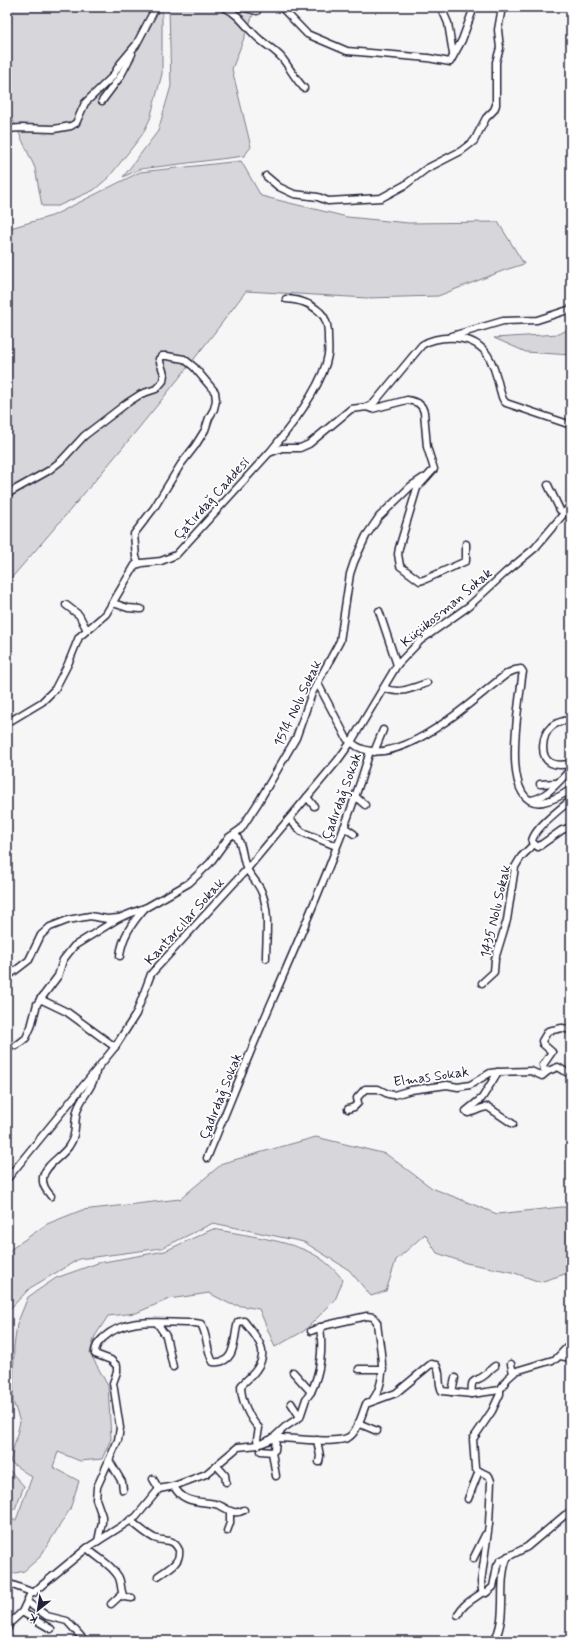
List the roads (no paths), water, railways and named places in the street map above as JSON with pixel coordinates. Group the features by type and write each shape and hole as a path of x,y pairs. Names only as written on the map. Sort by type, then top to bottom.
{"street":[{"path":"102,101 123,72 156,7"},
{"path":"224,7 240,18 260,40 275,50 304,88"},
{"path":"241,7 257,11"},
{"path":"281,7 307,34 347,51 428,58 446,62 450,62 453,58 455,50 462,40 474,7"},
{"path":"441,7 448,23 453,58"},
{"path":"266,176 279,187 294,194 318,197 328,201 381,198 405,185 426,169 461,151 474,140 486,118 494,110 496,105 496,62 500,48 498,30 502,7"},
{"path":"7,129 54,129 71,126 76,123 85,103 112,77 120,64 136,45"},
{"path":"269,453 311,397 323,371 328,355 327,325 323,315 314,307 304,302 286,299"},
{"path":"449,338 503,320 537,320 571,310"},
{"path":"367,407 374,403 422,345 431,339 468,339 477,344 489,355 497,377 502,400 506,403 571,425"},
{"path":"7,494 48,471 62,460 84,436 127,403 141,394 156,389 163,381 164,374 159,360 162,356 184,360 194,367 215,392 216,400 214,409 205,430 181,464 154,508 134,534 136,556 139,564 135,565 106,614 79,637 73,648 68,664 55,689 42,702 7,723"},
{"name":"Çatırdağ Caddesi","path":"139,564 161,561 176,555 269,453 282,448 300,448 310,444 351,409 367,407 372,409 407,400 418,403 422,406 427,447 434,469 428,476"},
{"path":"428,476 417,488 399,548 398,554 400,566 420,581 466,561 466,544"},
{"name":"1514 Nolu Sokak","path":"119,918 147,907 189,883 210,863 228,838 241,829 296,738 317,682 340,641 350,574 366,536 379,517 411,486 420,479 428,476"},
{"path":"548,485 560,510"},
{"name":"Küçükosman Sokak","path":"351,742 397,665 421,640 468,606 535,548 571,505"},
{"path":"113,603 128,608 141,609"},
{"path":"66,605 80,615 87,630"},
{"path":"379,611 397,665"},
{"name":"Çadırdağ Sokak","path":"207,1158 234,1090 306,924 356,797 372,751 397,749 428,732 446,722 508,673 521,669 522,677 516,735 516,773 519,789 529,800"},
{"path":"317,682 330,708 347,738 351,742 372,751 383,730"},
{"path":"384,688 395,692 401,692 427,683"},
{"path":"571,719 551,726 546,732 543,745 544,755 549,762 556,765 569,764 571,766"},
{"name":"Kantarcılar Sokak","path":"7,1179 115,1047 136,1014 151,974 247,869 351,742"},
{"path":"529,800 536,799 545,794 571,769"},
{"path":"540,784 556,783"},
{"path":"529,800 538,803 551,800 571,789"},
{"path":"307,797 314,806"},
{"path":"356,797 365,805"},
{"path":"571,800 540,828 532,839 533,845 538,847 562,830 571,827"},
{"path":"289,819 302,832 336,846"},
{"path":"344,827 354,834"},
{"path":"235,834 241,844 247,869 260,888 265,904 266,958"},
{"name":"1435 Nolu Sokak","path":"482,983 494,972 495,959 507,920 515,867 521,857 533,845"},
{"path":"120,956 125,936 134,920 147,907"},
{"path":"7,977 29,960 41,935 50,927 68,920 90,916 107,919 119,918"},
{"path":"16,1046 26,1038 29,1033 37,1004 58,976 63,960 74,946 119,918"},
{"path":"40,999 67,1012 115,1047"},
{"path":"571,1030 562,1028 548,1031 544,1036 543,1044 552,1052 543,1065 544,1070 548,1071 558,1067 571,1075"},
{"name":"Elmas Sokak","path":"348,1109 354,1107 358,1103 357,1098 365,1089 378,1090 394,1095 411,1090 447,1085 458,1087 470,1085 490,1073 531,1071 542,1076 548,1071"},
{"path":"50,1196 43,1184 45,1173 47,1168 66,1150 72,1141 76,1130 78,1108 95,1080 96,1072"},
{"path":"498,1072 482,1098 466,1110 470,1113 488,1107 513,1124"},
{"path":"311,1331 320,1327 367,1316 373,1317 377,1322 383,1369 382,1380 378,1392 372,1401"},
{"path":"98,1540 102,1516 96,1499 97,1487 118,1440 120,1428 113,1383 117,1372 117,1366 111,1360 94,1354 95,1348 107,1335 122,1326 139,1323 202,1324 210,1357 213,1362 221,1363 226,1361 232,1351 238,1322 244,1321 261,1344 262,1349 259,1365 241,1386 245,1403 252,1419 259,1428 257,1439 259,1448"},
{"path":"157,1323 166,1336 173,1368"},
{"path":"259,1448 274,1439 285,1427 300,1417 306,1399 316,1381 320,1364 320,1327"},
{"path":"483,1592 481,1584 488,1528 491,1478 479,1471 474,1465 474,1439 492,1412 500,1394 500,1390 513,1373 551,1362 560,1356 571,1343"},
{"path":"560,1356 571,1358"},
{"path":"274,1439 337,1441 349,1437 355,1429 366,1404 396,1393 431,1364 436,1365 440,1370 440,1386 442,1391 472,1394 500,1390"},
{"path":"511,1364 513,1373"},
{"path":"472,1394 472,1386 474,1381 484,1376 495,1366"},
{"path":"359,1369 383,1369"},
{"path":"293,1372 311,1392"},
{"path":"452,1392 455,1378"},
{"path":"291,1403 300,1417"},
{"path":"358,1423 377,1431"},
{"path":"274,1439 275,1450 272,1452 276,1476"},
{"path":"317,1440 320,1456 319,1462"},
{"path":"7,1629 10,1623 22,1612 30,1595 87,1548 136,1517 159,1489 174,1486 206,1474 238,1446 259,1448 272,1452"},
{"path":"109,1460 122,1482 123,1490"},
{"path":"216,1466 225,1475 226,1482"},
{"path":"468,1499 479,1471"},
{"path":"153,1479 159,1489"},
{"path":"174,1486 177,1492 187,1499 216,1504 230,1511 239,1512 244,1510"},
{"path":"227,1531 230,1523 230,1511"},
{"path":"458,1616 460,1610 464,1606 483,1592 486,1593 491,1590 498,1563 508,1556 524,1549 565,1515 571,1512"},
{"path":"130,1520 141,1531 154,1538 171,1541 179,1550 179,1558 176,1563 158,1576"},
{"path":"472,1559 488,1528"},
{"path":"87,1548 115,1572 121,1582 122,1594 126,1598 132,1598"},
{"path":"494,1641 498,1632 502,1610 502,1582 508,1556"},
{"path":"10,1584 34,1592"},
{"path":"110,1604 122,1594"},
{"path":"27,1602 47,1616 67,1621 86,1641"},
{"path":"22,1612 51,1629"}]}
